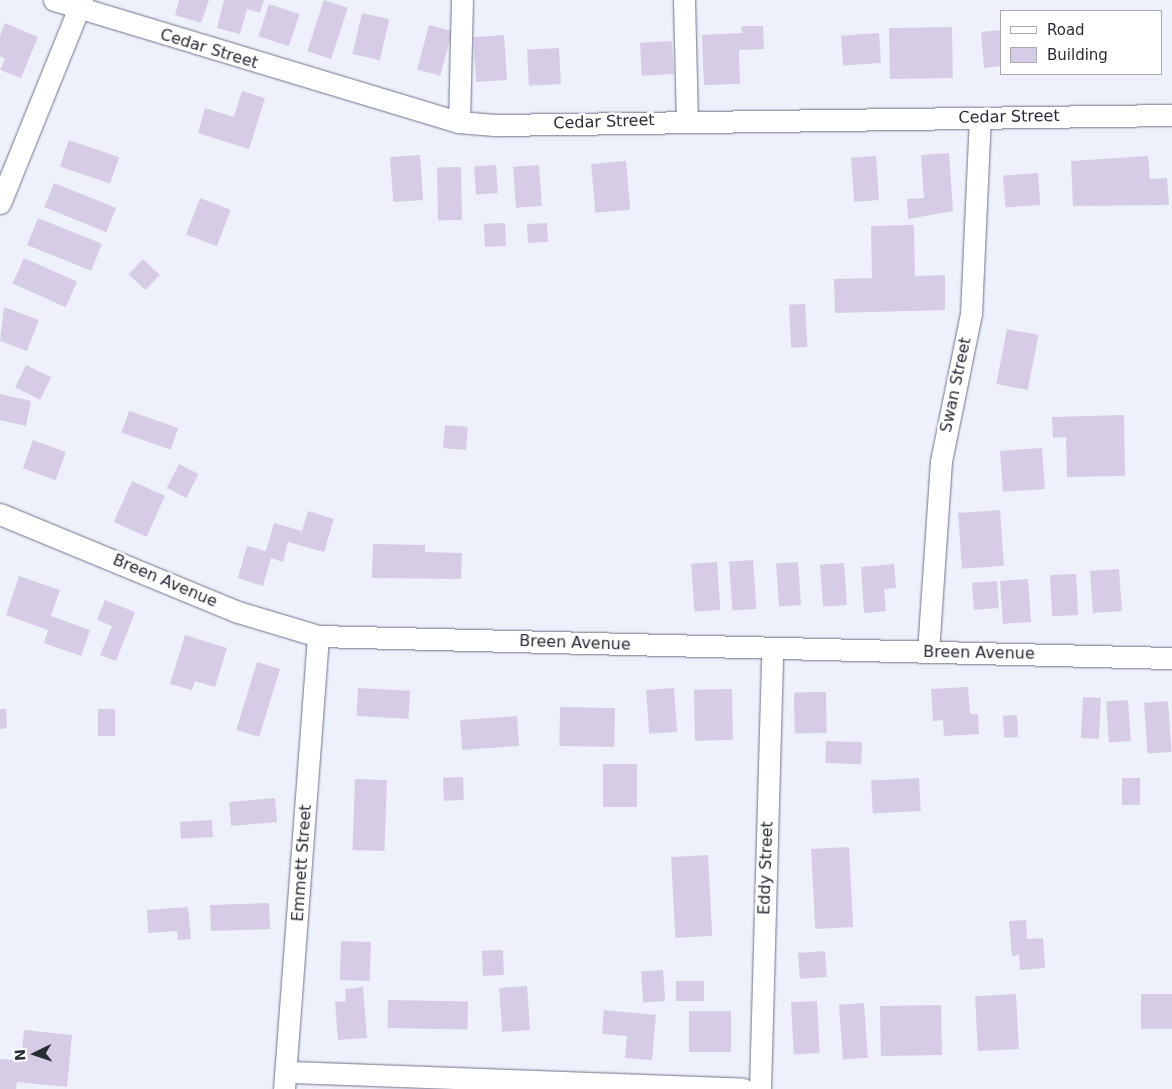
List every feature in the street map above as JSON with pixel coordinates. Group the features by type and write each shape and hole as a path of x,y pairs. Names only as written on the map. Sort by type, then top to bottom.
{"street":[{"name":"Cedar Street","path":"54,0 80,5 459,122 497,125 687,120 1172,115"},
{"path":"459,122 462,0"},
{"path":"684,0 687,120"},
{"path":"0,203 80,5"},
{"name":"Swan Street","path":"928,652 940,461 970,314 980,118"},
{"name":"Breen Avenue","path":"0,514 238,612 318,636 1172,658"},
{"name":"Emmett Street","path":"286,1080 318,636"},
{"name":"Eddy Street","path":"760,1089 772,648"},
{"path":"286,1080 743,1089"}],"building":[{"path":"179,0 209,0 201,23 175,15"},
{"path":"224,0 264,0 260,13 247,9 240,34 217,28"},
{"path":"324,0 348,8 331,59 307,51"},
{"path":"269,4 299,14 289,46 258,36"},
{"path":"362,13 389,19 380,60 353,54"},
{"path":"5,23 38,37 21,78 0,70 5,59 0,56 0,36"},
{"path":"429,25 452,31 440,76 417,69"},
{"path":"741,26 763,26 764,49 739,50 740,84 704,85 702,35 742,33"},
{"path":"952,27 953,78 890,79 889,28"},
{"path":"1000,30 1000,66 984,68 981,32"},
{"path":"879,33 881,63 843,66 841,36"},
{"path":"504,35 507,80 476,82 473,37"},
{"path":"672,41 674,74 642,76 640,43"},
{"path":"559,48 561,84 529,86 527,50"},
{"path":"242,91 265,98 249,149 198,133 205,108 234,117"},
{"path":"69,140 119,157 110,184 60,166"},
{"path":"949,153 953,211 908,219 907,199 924,198 921,155"},
{"path":"420,155 423,200 393,202 390,157"},
{"path":"876,156 879,200 854,202 851,158"},
{"path":"1148,156 1150,179 1167,178 1169,205 1073,206 1071,161"},
{"path":"626,161 630,210 595,213 591,164"},
{"path":"496,165 498,193 476,194 474,167"},
{"path":"539,165 542,206 516,208 513,167"},
{"path":"437,167 461,167 462,220 438,220"},
{"path":"1038,173 1040,205 1005,207 1003,175"},
{"path":"54,183 116,208 106,232 44,207"},
{"path":"200,198 231,210 217,246 186,234"},
{"path":"38,218 102,244 91,271 27,245"},
{"path":"505,223 506,246 485,247 484,224"},
{"path":"547,223 548,242 528,243 527,224"},
{"path":"914,225 915,276 945,275 945,310 835,313 834,279 872,278 871,226"},
{"path":"24,258 77,282 66,307 13,284"},
{"path":"143,259 160,275 145,290 129,274"},
{"path":"805,304 807,347 791,348 789,305"},
{"path":"4,307 39,320 27,351 0,341"},
{"path":"1007,329 1038,335 1028,390 996,384"},
{"path":"26,365 51,377 40,400 15,387"},
{"path":"0,394 31,401 26,426 0,420"},
{"path":"129,411 178,428 171,450 122,433"},
{"path":"1124,415 1125,476 1067,477 1066,437 1053,438 1052,417"},
{"path":"445,425 468,427 466,450 443,448"},
{"path":"33,440 66,452 56,480 23,468"},
{"path":"1042,448 1045,489 1003,492 1000,451"},
{"path":"179,464 199,474 186,498 167,488"},
{"path":"132,481 165,496 147,537 114,522"},
{"path":"1000,510 1004,566 962,569 958,513"},
{"path":"308,511 334,519 324,552 288,542 283,562 271,558 263,586 238,578 247,546 266,551 274,523 302,531"},
{"path":"373,544 425,545 425,552 462,553 461,579 372,578"},
{"path":"753,560 756,609 732,611 729,562"},
{"path":"717,562 720,610 694,612 691,564"},
{"path":"798,562 801,605 779,606 776,564"},
{"path":"844,563 847,605 823,607 820,565"},
{"path":"894,564 896,588 884,589 886,611 864,613 861,567"},
{"path":"1119,569 1122,611 1093,613 1090,571"},
{"path":"1076,574 1078,615 1052,616 1050,575"},
{"path":"19,576 60,590 51,616 90,630 81,656 44,643 48,630 6,615"},
{"path":"1028,579 1031,622 1003,624 1000,581"},
{"path":"997,581 999,608 974,610 972,583"},
{"path":"105,600 135,612 116,661 100,655 112,626 97,620"},
{"path":"185,635 227,648 215,687 195,681 192,690 170,684"},
{"path":"257,662 280,669 259,737 236,730"},
{"path":"968,687 970,714 978,714 979,734 944,736 943,720 933,721 931,689"},
{"path":"358,688 410,691 408,719 357,716"},
{"path":"674,688 677,732 649,734 646,690"},
{"path":"732,689 733,740 695,741 694,690"},
{"path":"826,692 827,733 795,734 794,693"},
{"path":"1083,697 1101,698 1099,739 1081,738"},
{"path":"1128,700 1131,741 1109,742 1106,702"},
{"path":"1168,701 1172,752 1148,754 1144,703"},
{"path":"560,707 615,708 614,747 559,746"},
{"path":"0,709 6,709 7,728 0,729"},
{"path":"98,709 115,709 115,736 98,736"},
{"path":"1017,715 1018,737 1004,738 1003,716"},
{"path":"517,716 519,746 462,750 460,720"},
{"path":"826,741 862,742 861,764 825,763"},
{"path":"603,764 637,764 637,807 603,807"},
{"path":"463,777 464,800 444,801 443,778"},
{"path":"919,778 921,811 873,813 871,781"},
{"path":"1122,778 1140,778 1140,805 1122,805"},
{"path":"355,779 387,780 385,851 353,850"},
{"path":"275,798 277,822 231,826 229,802"},
{"path":"212,820 213,837 181,839 180,822"},
{"path":"849,847 853,927 815,929 811,849"},
{"path":"708,855 712,936 675,938 671,857"},
{"path":"269,903 270,929 211,931 210,905"},
{"path":"188,907 191,939 178,940 177,931 148,933 147,910"},
{"path":"1026,920 1027,939 1043,938 1045,968 1020,970 1019,955 1012,956 1009,921"},
{"path":"341,941 371,942 370,981 340,980"},
{"path":"503,950 504,975 483,976 482,951"},
{"path":"825,951 827,977 800,979 798,953"},
{"path":"663,970 665,1001 643,1002 641,972"},
{"path":"676,981 704,981 704,1001 676,1001"},
{"path":"527,986 530,1030 502,1032 499,988"},
{"path":"363,987 367,1038 338,1040 335,1002 346,1001 345,989"},
{"path":"1016,994 1019,1049 978,1051 975,996"},
{"path":"1141,994 1172,994 1172,1029 1141,1029"},
{"path":"388,1000 468,1001 467,1029 388,1028"},
{"path":"817,1001 820,1053 794,1054 791,1002"},
{"path":"864,1003 868,1058 843,1060 839,1005"},
{"path":"941,1005 942,1055 881,1056 880,1006"},
{"path":"604,1010 656,1015 652,1060 625,1058 627,1036 602,1034"},
{"path":"689,1011 731,1011 731,1052 689,1052"},
{"path":"24,1030 72,1035 67,1087 17,1082 16,1089 0,1089 0,1059 21,1061"}]}
